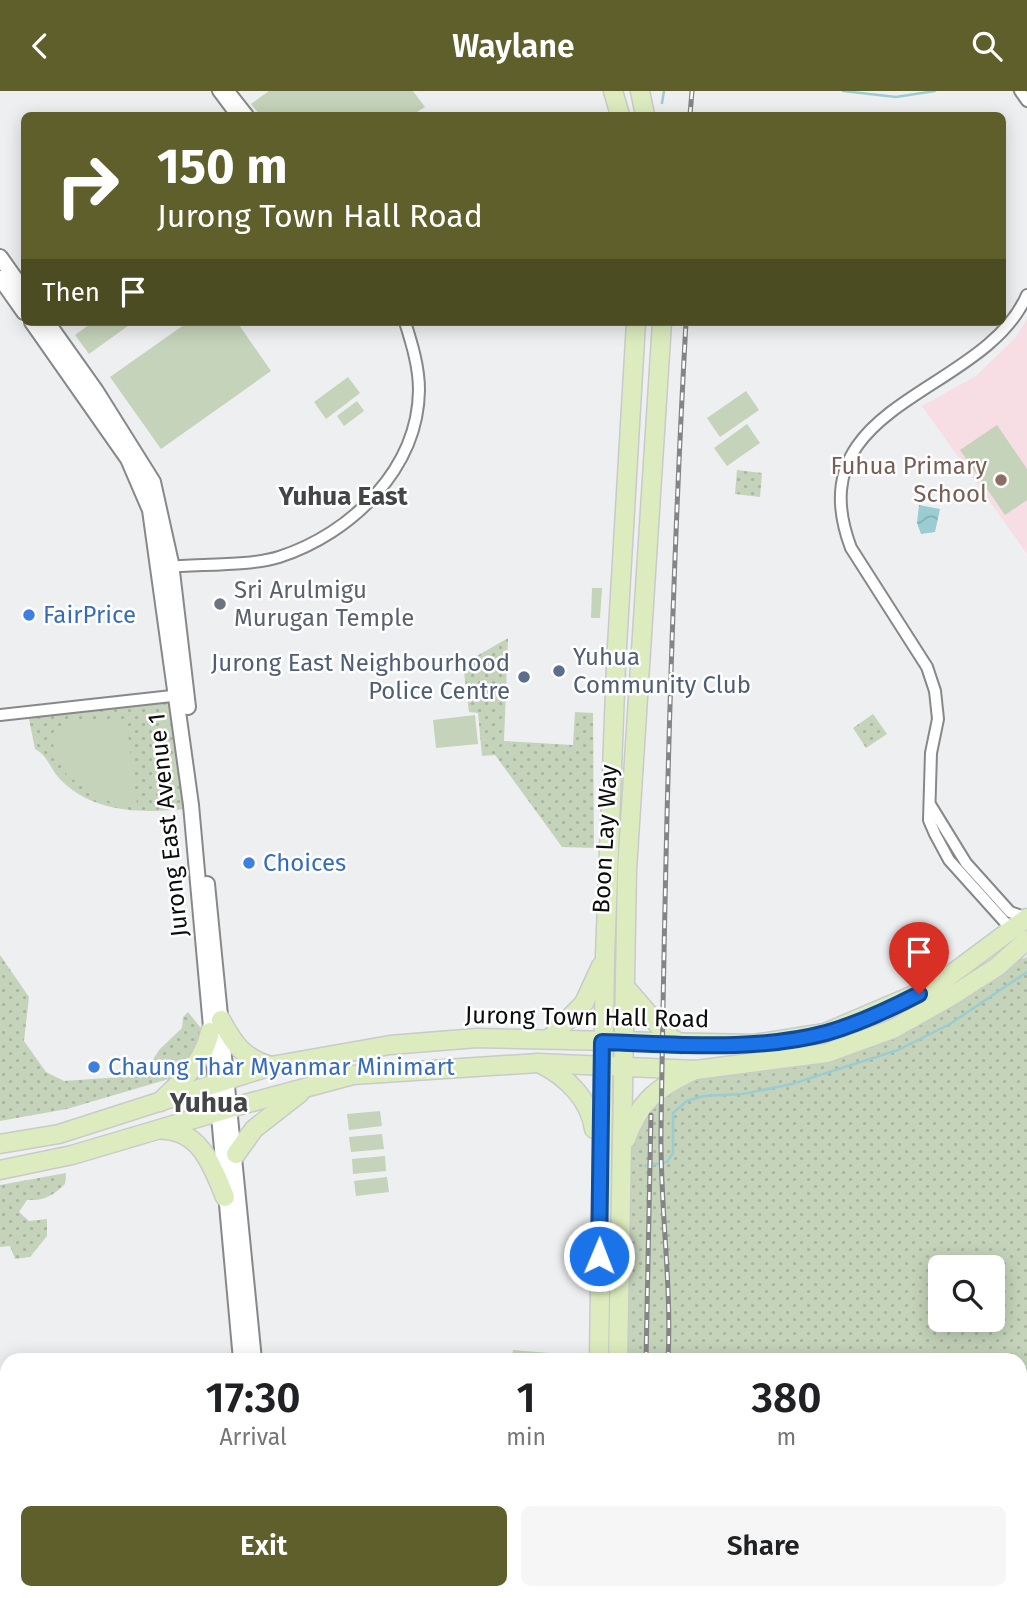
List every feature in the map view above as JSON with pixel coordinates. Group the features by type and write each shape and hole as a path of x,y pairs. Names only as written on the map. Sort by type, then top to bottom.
{"main road":[{"path":"613,91 619,112"},
{"name":"Boon Lay Way","path":"598,1353 605,956 616,664 636,326"},
{"name":"Boon Lay Way","path":"618,1353 621,1068 626,989 627,870 662,326"},
{"name":"Jurong Town Hall Road","path":"0,1170 72,1155 353,1075 407,1069 538,1063 696,1070 827,1053 893,1029 997,967 1022,935 1027,918"},
{"name":"Jurong Town Hall Road","path":"0,1144 60,1133 271,1066 390,1045 477,1038 754,1044 825,1033 902,1003 1022,935"},
{"path":"550,1038 584,1003 605,956"},
{"path":"626,989 667,1035 681,1044"},
{"path":"158,1104 198,1064 216,1026 239,1051 257,1062 271,1066"},
{"path":"538,1063 557,1072 579,1095 592,1115 600,1164"},
{"path":"620,1155 640,1107 660,1089 696,1070"},
{"path":"236,1154 263,1121 308,1087"},
{"path":"160,1131 176,1131 199,1145 214,1169 225,1197"}],"street":[{"path":"218,91 234,112"},
{"path":"229,91 246,112"},
{"path":"1020,91 1027,101"},
{"path":"0,257 21,287"},
{"path":"0,278 21,307"},
{"path":"1022,935 949,860 929,820 932,753 938,719 935,691 927,667 851,548 844,532 839,496 846,465 860,440 880,419 1002,333 1020,310 1027,295"},
{"name":"Jurong East Avenue 1","path":"35,326 128,459 142,485 166,567"},
{"name":"Jurong East Avenue 1","path":"50,326 146,470 161,509 224,1110 225,1197 240,1353"},
{"path":"166,567 277,558 328,535 372,501 400,460 414,423 419,390 414,352 406,326"},
{"path":"0,715 182,695"},
{"path":"931,806 965,863 1010,912 1027,918"},
{"name":"Jurong East Avenue 1","path":"224,1110 236,1154 253,1353"}],"shaded area":[{"name":"Fuhua Primary School","path":"1027,319 1027,554 922,406 976,376 1016,337"}],"green space":[{"path":"269,91 413,91 425,107 417,112 258,112 251,104"},
{"path":"87,326 128,326 89,354 75,335"},
{"path":"182,326 240,326 271,371 161,449 110,377"},
{"path":"348,377 360,393 326,419 314,402"},
{"path":"746,391 759,410 720,437 707,418"},
{"path":"357,401 364,411 344,426 337,416"},
{"path":"747,424 760,443 727,466 714,448"},
{"path":"997,425 1027,469 1027,500 1005,515 960,450"},
{"path":"737,470 762,473 760,497 735,494"},
{"path":"592,588 602,588 600,618 591,618"},
{"path":"508,638 504,741 573,745 575,712 593,713 594,848 562,847 495,755 482,756 478,713 469,712 463,664"},
{"path":"178,696 187,809 153,811 102,805 72,790 59,778 46,758 35,749 28,714"},
{"path":"873,714 887,734 866,748 853,728"},
{"path":"475,715 478,744 436,748 433,720"},
{"path":"126,719 137,804 117,806 67,776 49,736 66,723"},
{"path":"0,955 29,997 24,1041 46,1072 64,1081 135,1076 149,1066 159,1050 182,1028 183,1017 188,1012 204,1032 198,1051 172,1078 67,1109 0,1121"},
{"path":"1027,957 1027,1353 618,1353 620,1155 634,1118 683,1076 827,1053 997,967"},
{"path":"380,1111 382,1126 349,1130 347,1114"},
{"path":"382,1134 384,1149 351,1152 349,1137"},
{"path":"385,1156 386,1171 353,1174 352,1159"},
{"path":"66,1173 65,1184 61,1188 43,1199 27,1200 19,1212 29,1221 47,1219 47,1236 30,1257 15,1259 10,1246 0,1247 0,1185"},
{"path":"387,1177 389,1192 356,1196 354,1181"},
{"path":"513,1350 549,1353 513,1353"}],"water":[{"path":"919,505 940,509 935,532 921,534 917,523"}],"waterway":[{"path":"662,103 664,91"},
{"path":"843,91 896,97 935,91"},
{"path":"645,1166 667,1162 673,1153 673,1113 687,1101 703,1096 743,1094 792,1084 898,1050 950,1024 1027,972"}],"railway":[{"path":"690,112 692,91"},
{"path":"668,1353 661,1161 663,1031 673,626 686,326"},
{"path":"646,1353 651,1115"}],"place":[{"name":"Fuhua Primary School","path":"1001,480"},
{"name":"Sri Arulmigu Murugan Temple","path":"220,604"},
{"name":"FairPrice","path":"29,615"},
{"name":"Yuhua Community Club","path":"559,671"},
{"name":"Jurong East Neighbourhood Police Centre","path":"524,677"},
{"name":"Choices","path":"249,863"},
{"name":"Chaung Thar Myanmar Minimart","path":"94,1067"}],"district":[{"name":"Yuhua East","path":"343,496"},
{"name":"Yuhua","path":"209,1102"}],"route":[{"path":"599,1256 602,1042 754,1044 794,1038 825,1033 919,994"}]}
